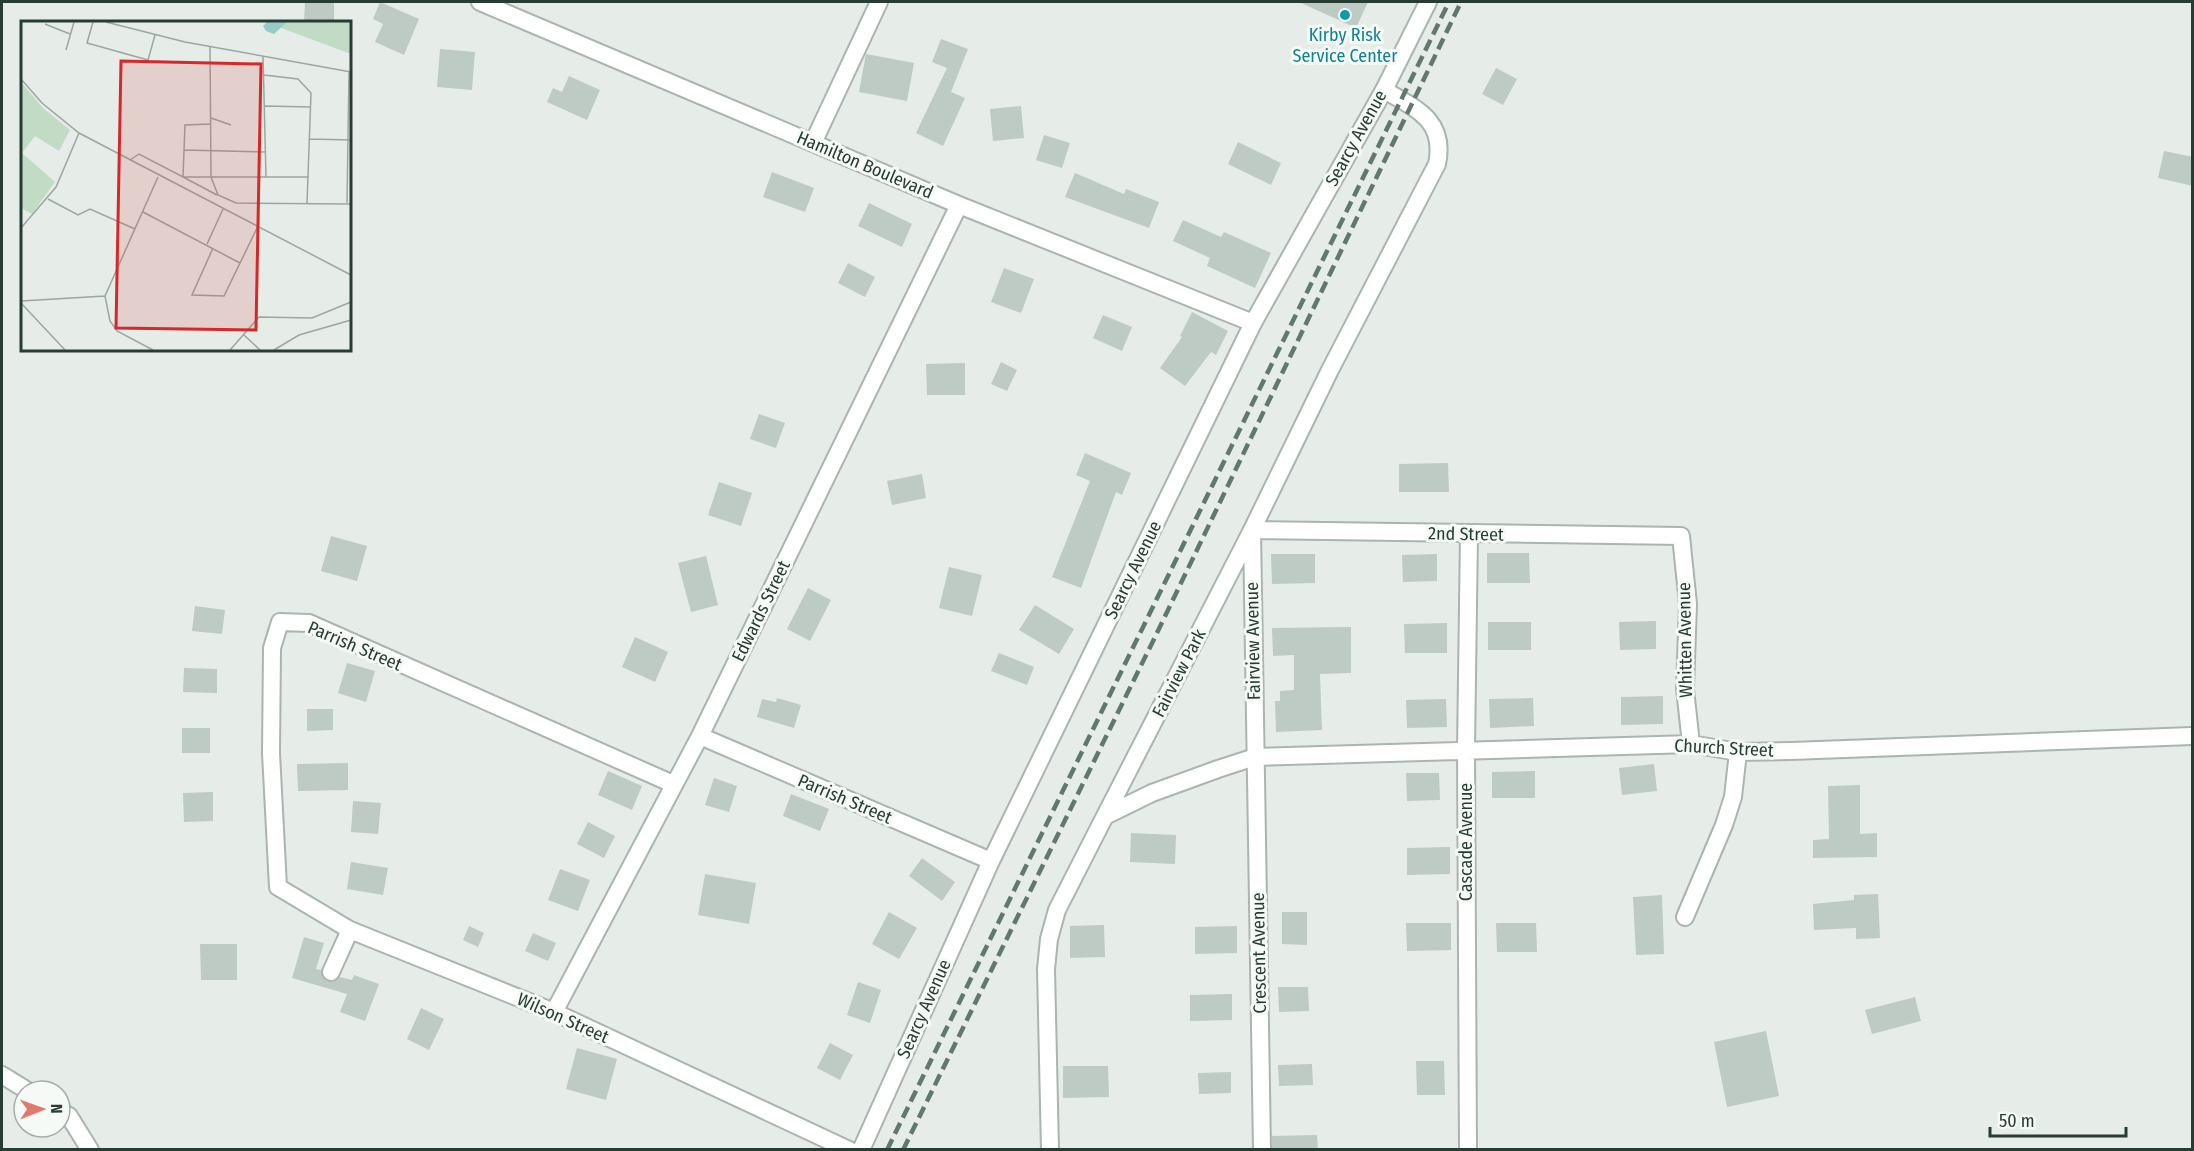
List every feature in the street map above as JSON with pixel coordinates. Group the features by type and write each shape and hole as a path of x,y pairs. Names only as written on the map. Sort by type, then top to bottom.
{"street":[{"name":"Hamilton Boulevard","path":"480,2 959,205 1252,323"},
{"path":"813,143 879,2"},
{"name":"Searcy Avenue","path":"861,1149 991,861 1252,323 1384,90 1428,2"},
{"name":"Fairview Avenue","path":"1255,757 1252,530 1330,370 1437,164 1440,150 1439,136 1428,118 1384,90"},
{"name":"Edwards Street","path":"554,1012 700,736 959,205"},
{"name":"2nd Street","path":"1252,530 1681,536"},
{"name":"Fairview Park","path":"1105,816 1252,530"},
{"name":"Cascade Avenue","path":"1468,1149 1466,749 1469,534"},
{"name":"Whitten Avenue","path":"1681,536 1688,604 1684,689 1692,744"},
{"name":"Parrish Street","path":"278,887 271,741 272,648 280,622 309,623 673,784"},
{"name":"Parrish Street","path":"700,736 991,861"},
{"name":"Church Street","path":"1255,757 1692,744 1738,752 2193,736"},
{"path":"1685,917 1724,825 1733,797 1738,752"},
{"path":"1050,1149 1046,969 1048,939 1057,910 1105,816 1152,793 1255,757"},
{"name":"Crescent Avenue","path":"1255,757 1262,1149"},
{"name":"Wilson Street","path":"278,887 350,930 554,1012 849,1149"},
{"path":"331,972 350,930"},
{"path":"72,1121 90,1149"}],"building":[{"path":"305,2 334,2 334,21 304,21"},
{"path":"380,2 419,19 404,55 375,42 383,24 373,19"},
{"name":"Kirby Risk Service Center","path":"1299,2 1368,2 1356,28"},
{"path":"941,39 968,49 951,92 965,98 943,146 916,133 947,68 932,62"},
{"path":"440,49 475,52 472,90 437,87"},
{"path":"866,54 914,63 907,101 859,92"},
{"path":"1496,68 1517,79 1503,105 1482,94"},
{"path":"569,76 600,90 587,120 547,102 553,88 562,92"},
{"path":"1021,106 1024,138 993,141 990,109"},
{"path":"1044,135 1070,143 1062,168 1036,160"},
{"path":"1238,142 1281,163 1271,185 1228,164"},
{"path":"2164,151 2193,157 2193,186 2158,178"},
{"path":"772,172 814,188 805,212 763,197"},
{"path":"1075,173 1124,194 1126,189 1159,202 1149,228 1065,197"},
{"path":"869,203 912,224 902,247 858,226"},
{"path":"1183,220 1221,237 1224,232 1271,253 1255,288 1207,266 1210,258 1173,241"},
{"path":"848,263 875,277 865,297 838,283"},
{"path":"1004,268 1034,279 1021,313 991,302"},
{"path":"1192,312 1228,331 1216,355 1211,352 1185,386 1160,368 1182,337 1180,336"},
{"path":"1103,315 1132,327 1122,351 1093,338"},
{"path":"1001,362 1017,370 1007,391 991,384"},
{"path":"965,363 965,395 927,395 926,364"},
{"path":"759,414 785,423 776,448 750,439"},
{"path":"1085,453 1131,473 1122,495 1116,492 1081,588 1052,577 1090,481 1076,475"},
{"path":"1448,463 1449,492 1399,492 1399,464"},
{"path":"922,474 926,498 892,505 887,481"},
{"path":"719,482 752,493 741,526 708,515"},
{"path":"331,536 367,546 357,581 321,571"},
{"path":"1487,553 1529,553 1530,583 1487,583"},
{"path":"1271,554 1315,554 1315,583 1272,584"},
{"path":"1437,554 1437,581 1403,582 1402,555"},
{"path":"706,556 718,605 691,612 678,563"},
{"path":"949,567 982,575 972,616 939,608"},
{"path":"808,588 831,600 810,641 787,629"},
{"path":"1035,605 1074,629 1059,654 1019,630"},
{"path":"195,606 225,610 222,634 192,631"},
{"path":"1656,621 1656,649 1620,650 1619,622"},
{"path":"1488,622 1531,622 1531,650 1488,650"},
{"path":"1447,623 1447,653 1405,653 1404,624"},
{"path":"1351,627 1351,673 1320,674 1322,730 1276,732 1275,701 1280,701 1280,691 1294,690 1294,655 1273,656 1272,628"},
{"path":"635,637 668,652 655,682 622,667"},
{"path":"999,653 1034,667 1027,685 991,671"},
{"path":"347,663 375,671 366,702 338,693"},
{"path":"184,668 217,669 217,693 183,692"},
{"path":"1663,696 1663,724 1621,725 1621,697"},
{"path":"777,698 801,705 794,728 757,717 762,699 776,702"},
{"path":"1533,698 1534,726 1490,728 1489,699"},
{"path":"1446,699 1447,727 1407,728 1406,700"},
{"path":"307,709 333,709 333,730 307,731"},
{"path":"182,728 210,728 210,753 182,753"},
{"path":"348,763 348,790 298,791 297,764"},
{"path":"1654,764 1657,791 1622,795 1619,768"},
{"path":"608,771 642,786 632,810 598,795"},
{"path":"1535,771 1535,798 1492,798 1492,772"},
{"path":"1406,773 1439,773 1440,800 1407,801"},
{"path":"714,778 737,786 729,812 705,805"},
{"path":"1860,785 1860,834 1877,833 1877,857 1813,858 1813,840 1829,839 1828,786"},
{"path":"213,792 213,821 184,822 183,793"},
{"path":"791,794 829,809 820,831 783,816"},
{"path":"353,801 381,803 378,834 351,832"},
{"path":"588,822 615,836 604,858 577,844"},
{"path":"1131,833 1176,835 1175,864 1130,862"},
{"path":"1450,847 1450,874 1407,875 1407,848"},
{"path":"922,858 955,882 942,901 909,876"},
{"path":"351,862 388,868 383,895 347,889"},
{"path":"560,869 590,880 578,911 548,900"},
{"path":"705,874 756,883 749,924 698,915"},
{"path":"1878,894 1880,938 1856,939 1856,928 1814,930 1813,904 1854,900 1854,895"},
{"path":"1662,895 1664,954 1636,955 1633,897"},
{"path":"889,912 917,928 899,959 872,944"},
{"path":"1282,912 1307,912 1307,945 1282,944"},
{"path":"1406,923 1451,923 1451,950 1407,951"},
{"path":"1496,923 1536,923 1537,952 1497,952"},
{"path":"1104,925 1105,957 1070,958 1070,926"},
{"path":"469,926 484,933 478,947 463,940"},
{"path":"1237,926 1237,953 1195,954 1195,927"},
{"path":"533,933 556,943 548,961 525,951"},
{"path":"304,937 324,943 316,969 321,970 326,981 333,982 340,977 352,980 354,975 379,984 365,1021 340,1012 347,994 292,978"},
{"path":"200,944 237,944 237,980 201,980"},
{"path":"858,982 881,990 870,1023 847,1015"},
{"path":"1278,987 1308,987 1309,1011 1279,1012"},
{"path":"1232,994 1232,1020 1190,1021 1190,995"},
{"path":"1915,997 1921,1021 1872,1034 1865,1010"},
{"path":"421,1008 444,1019 429,1050 407,1039"},
{"path":"1766,1031 1779,1096 1727,1107 1714,1042"},
{"path":"830,1043 853,1055 840,1080 817,1068"},
{"path":"577,1048 617,1059 606,1100 566,1089"},
{"path":"1416,1061 1444,1061 1445,1095 1417,1095"},
{"path":"1312,1064 1313,1085 1279,1086 1278,1065"},
{"path":"1063,1066 1108,1066 1109,1097 1063,1098"},
{"path":"1231,1072 1231,1093 1199,1094 1198,1073"},
{"path":"1317,1135 1318,1149 1272,1149 1272,1136"}],"railway":[{"path":"887,1150 1449,2"},
{"path":"903,1150 1155,637 1461,2"}],"place":[{"name":"Kirby Risk Service Center","path":"1345,15"}]}
